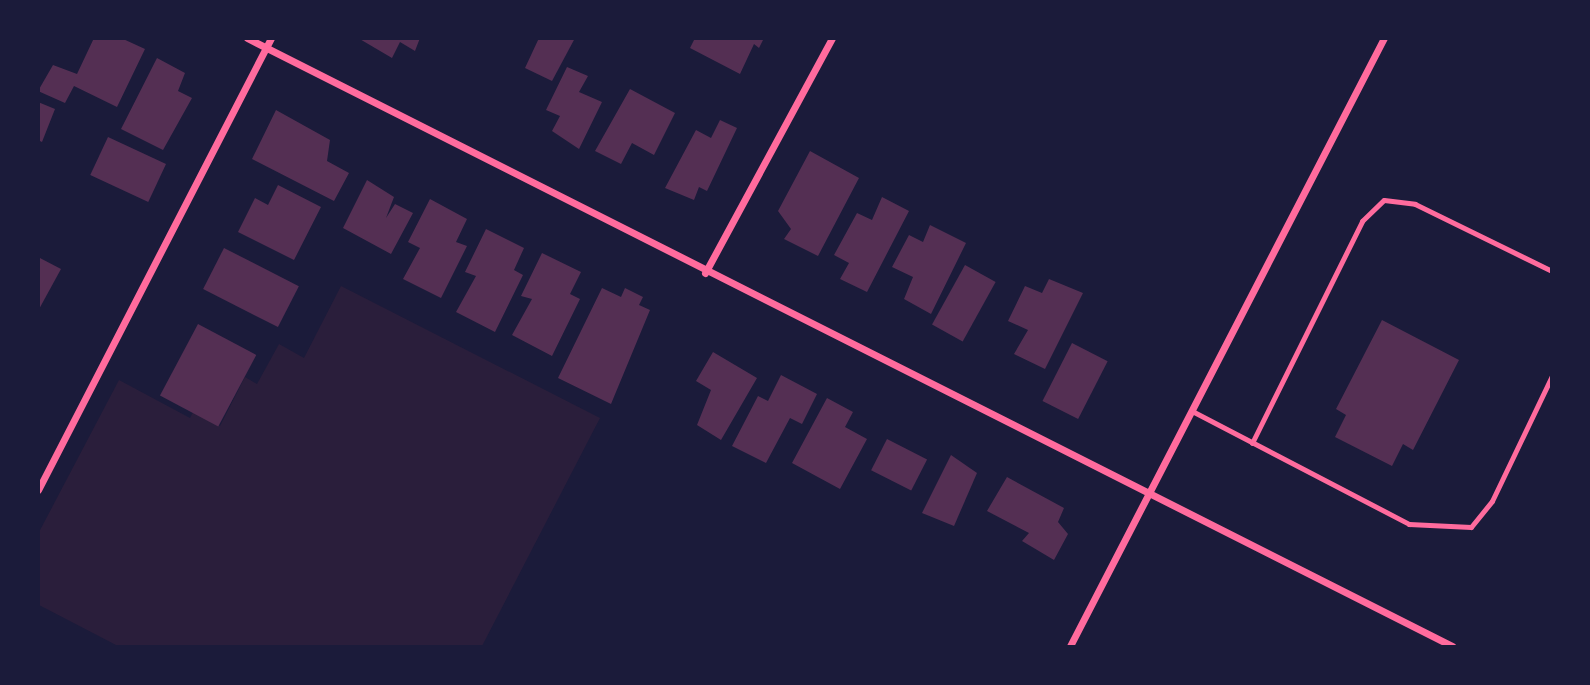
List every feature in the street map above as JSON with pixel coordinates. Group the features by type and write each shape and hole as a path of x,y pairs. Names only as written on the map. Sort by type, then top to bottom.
{"street":[{"path":"247,38 705,273 1452,646"},
{"path":"38,491 271,38"},
{"path":"705,273 832,38"},
{"path":"1070,646 1384,38"}],"lane":[{"path":"1252,443 1362,221 1384,200 1415,204 1552,271"},
{"path":"1192,411 1409,524 1471,527 1492,501 1552,376"}],"shaded area":[{"path":"341,286 600,418 482,646 118,646 39,605 38,534 119,380 190,418 193,412 220,426 245,377 257,384 279,344 304,358"}],"building":[{"path":"94,38 121,38 145,49 117,107 74,86 65,103 38,91 53,65 77,74"},
{"path":"358,38 420,38 415,51 400,42 392,58"},
{"path":"539,38 575,38 552,81 525,68"},
{"path":"695,38 764,38 759,48 754,44 740,74 690,48"},
{"path":"157,58 185,73 178,91 192,98 163,150 121,129"},
{"path":"567,67 588,76 579,92 602,102 579,149 552,131 560,116 546,110"},
{"path":"630,89 675,113 654,155 632,143 621,164 595,151"},
{"path":"38,102 55,109 42,142 38,140"},
{"path":"276,110 330,140 327,161 349,173 334,201 252,159"},
{"path":"720,120 737,128 707,191 699,187 694,200 665,188 696,130 711,138"},
{"path":"108,137 166,164 148,202 90,175"},
{"path":"810,151 859,178 818,256 784,239 791,229 778,211"},
{"path":"367,180 394,197 386,218 395,204 413,213 391,254 343,228"},
{"path":"278,185 321,207 294,260 238,232 255,198 268,205"},
{"path":"882,197 909,211 867,292 840,279 849,263 834,255 857,213 872,220"},
{"path":"430,199 467,219 456,242 467,246 441,298 403,279 420,248 408,242"},
{"path":"930,225 966,243 931,314 904,299 913,277 892,267 909,235 923,242"},
{"path":"486,229 524,248 514,270 523,275 495,332 456,312 476,276 465,272"},
{"path":"224,248 299,286 278,327 203,289"},
{"path":"542,253 581,272 570,294 580,299 552,356 512,335 532,299 521,296"},
{"path":"38,257 61,269 38,311"},
{"path":"965,265 996,282 963,341 932,324"},
{"path":"1049,279 1083,293 1045,369 1014,354 1028,330 1008,321 1025,286 1042,293"},
{"path":"602,288 621,297 625,288 643,297 639,305 650,310 611,404 558,378"},
{"path":"1382,320 1459,360 1413,450 1403,444 1392,466 1335,437 1346,415 1336,409"},
{"path":"198,324 256,355 218,427 160,396"},
{"path":"1072,343 1108,361 1078,419 1042,401"},
{"path":"713,352 757,378 721,440 697,425 711,390 696,381"},
{"path":"781,375 817,394 802,424 790,418 766,463 732,446 758,396 768,401"},
{"path":"827,398 853,412 845,427 867,439 840,489 792,463"},
{"path":"887,439 927,459 911,491 871,470"},
{"path":"951,455 977,473 954,526 922,513"},
{"path":"1007,477 1064,508 1058,522 1068,534 1054,560 1022,541 1029,533 987,511"}]}
